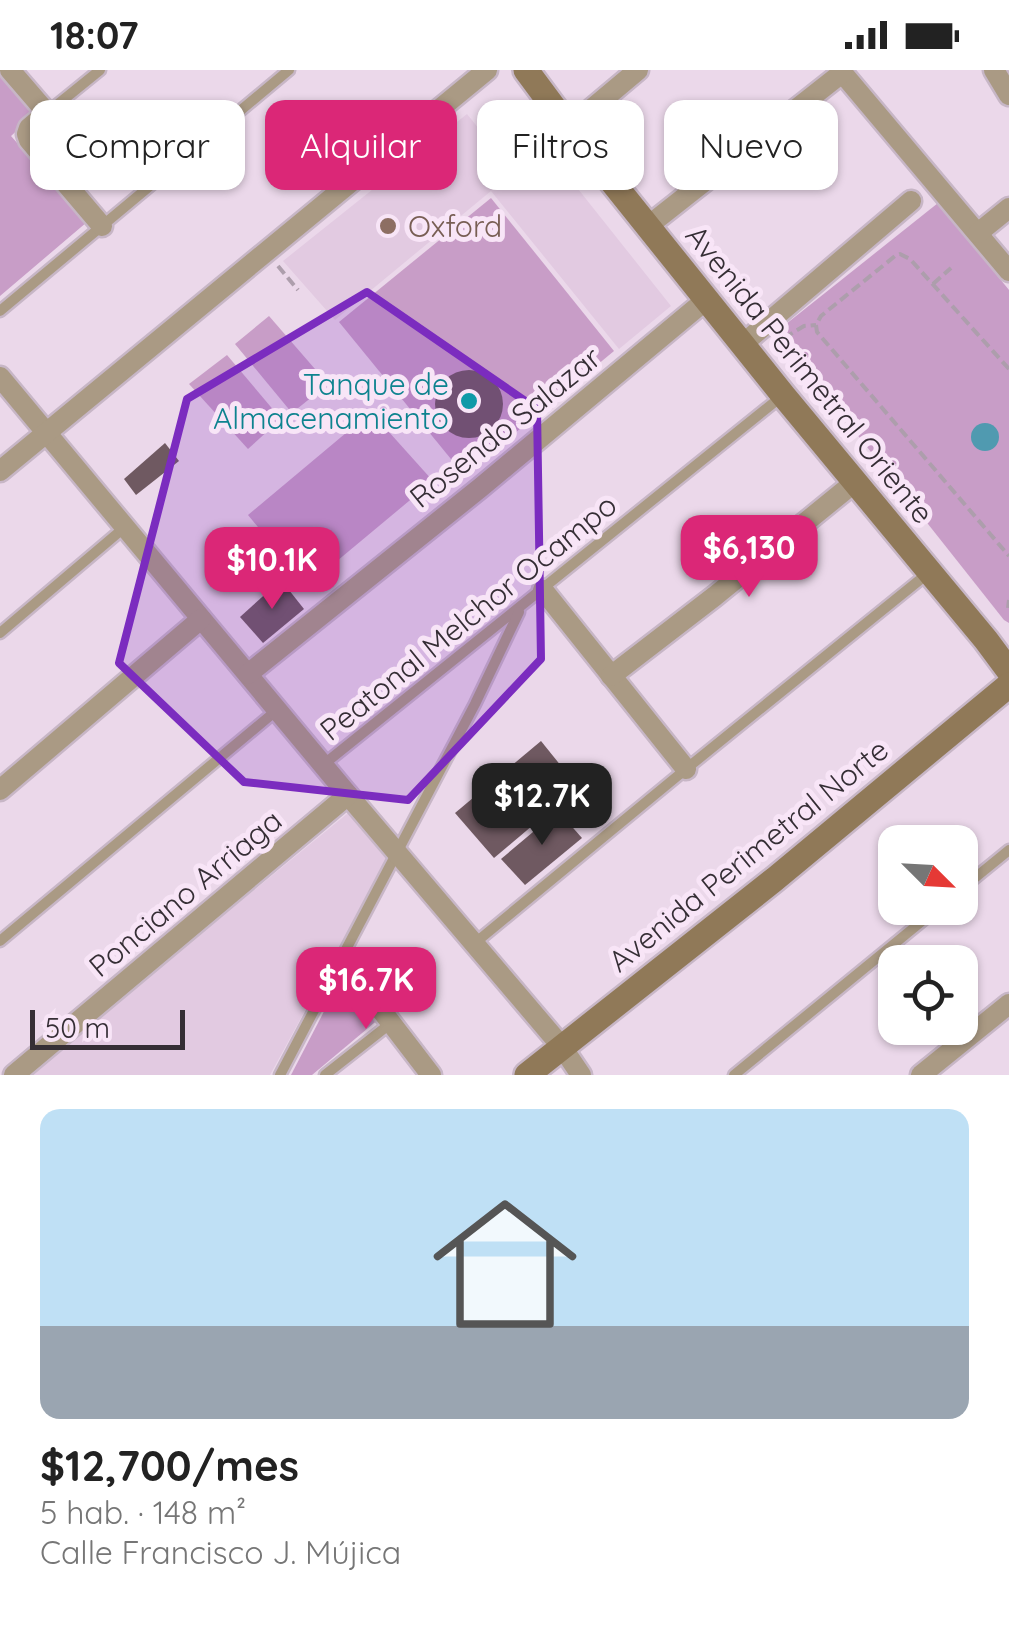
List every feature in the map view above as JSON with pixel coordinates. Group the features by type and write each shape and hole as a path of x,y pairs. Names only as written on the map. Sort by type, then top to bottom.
{"street":[{"path":"10,70 35,100"},
{"path":"0,471 488,70"},
{"name":"Avenida Perimetral Oriente","path":"526,70 548,100"},
{"path":"602,100 638,70"},
{"path":"994,70 1009,95"},
{"path":"648,226 841,71 1009,271"},
{"path":"71,190 102,226"},
{"name":"Avenida Perimetral Oriente","path":"619,190 1009,671"},
{"path":"744,343 911,201"},
{"path":"978,233 1009,208"},
{"name":"Rosendo Salazar","path":"248,674 707,299"},
{"path":"0,377 562,1047 581,1075"},
{"path":"611,676 855,482"},
{"path":"543,590 686,768"},
{"path":"0,790 201,619"},
{"name":"Avenida Perimetral Norte","path":"527,1075 775,879 1009,685"},
{"name":"Ponciano Arriaga","path":"14,1075 348,795"},
{"path":"342,959 431,1075"},
{"path":"921,1075 1009,1004"}],"lane":[{"path":"62,100 100,70"},
{"path":"0,311 289,70"},
{"name":"Peatonal Melchor Ocampo","path":"324,765 783,395"},
{"path":"0,633 126,527"},
{"path":"475,943 928,572"},
{"path":"280,1075 476,704 521,606"},
{"path":"0,941 278,710"},
{"path":"978,875 1009,850"},
{"path":"734,1075 917,925"},
{"path":"325,1075 391,1023"}],"path":[{"path":"266,250 298,290"},
{"path":"1009,369 910,258 900,254 820,316 816,325 817,332 1009,556"},
{"path":"933,284 951,268"},
{"path":"1008,608 1009,600"}],"highlighted area":[{"path":"367,292 537,409 541,659 408,800 244,782 119,663 187,399"}],"shaded area":[{"path":"0,70 30,106 30,119 11,136 30,158 30,190 59,190 87,222 0,296"},
{"name":"Oxford","path":"467,114 477,126 477,190 579,190 671,306 619,349 491,191 335,320 283,261 372,190 457,190 457,122"},
{"path":"491,198 614,351 464,475 339,322"},
{"path":"938,203 1009,290 1009,623 776,332"},
{"path":"269,316 328,384 292,413 235,344"},
{"path":"227,355 281,419 248,449 189,384"},
{"path":"371,412 433,481 307,586 248,515"},
{"path":"348,813 387,860 270,1075 29,1075"},
{"path":"345,971 380,1018 312,1075 291,1075"}],"water":[{"path":"985,423 995,427 999,437 995,447 985,451 975,447 971,437 975,427"}],"building":[{"name":"Tanque de Almacenamiento","path":"469,370 493,380 503,404 493,428 469,438 445,428 435,404 445,380"},
{"path":"165,443 179,461 136,495 124,479"},
{"path":"281,580 304,609 263,643 240,617"},
{"path":"541,741 578,787 494,858 455,813"},
{"path":"558,811 582,838 525,885 501,859"}],"place":[{"name":"Oxford","path":"388,226"},
{"name":"Tanque de Almacenamiento","path":"469,401"}]}
